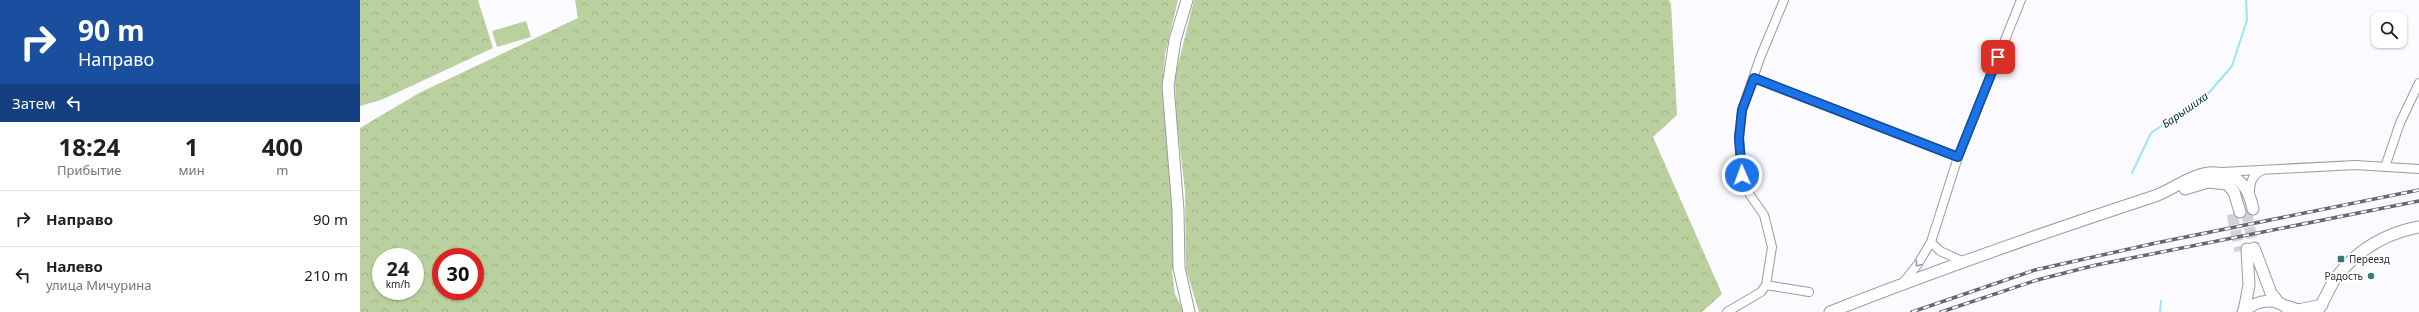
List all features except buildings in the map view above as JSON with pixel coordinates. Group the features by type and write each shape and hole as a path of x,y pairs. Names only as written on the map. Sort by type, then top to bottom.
{"main road":[{"path":"1187,0 1175,40 1168,86 1178,210 1179,268 1189,312"},
{"path":"1830,312 1962,261 2175,189 2203,178 2219,178 2231,182 2241,191 2243,212 2251,197 2244,185 2233,175 2215,173 2202,175 2175,189"},
{"path":"2243,312 2260,302 2298,310 2319,308 2338,275 2353,260 2374,243 2389,235 2419,226"},
{"path":"2243,312 2249,285 2250,248 2271,293 2284,306"}],"street":[{"path":"1727,312 1760,292 1766,285 1772,247 1764,215 1750,195 1742,175 1739,138 1742,110 1760,58 1784,0"},
{"path":"1902,284 1918,264 1931,242 1958,157 2021,0"},
{"path":"1754,78 1958,157"},
{"path":"2385,167 2400,122 2419,83"},
{"path":"2215,173 2355,165 2419,169"},
{"path":"2251,197 2251,181 2256,174 2264,170"},
{"path":"1931,242 1940,251 1962,261"},
{"path":"1766,285 1809,292"}],"green space":[{"path":"360,0 478,0 493,48 381,100 360,106"},
{"path":"575,0 1178,0 1165,54 1162,87 1172,195 1175,258 1172,272 1175,294 1184,312 360,312 360,128 419,93 578,18"},
{"path":"1194,0 1669,0 1671,4 1677,115 1653,137 1722,294 1702,312 1199,312 1186,269 1185,191 1176,114 1175,77"},
{"path":"526,21 531,37 497,47 492,31"}],"waterway":[{"name":"Барышиха","path":"2132,173 2151,133 2207,95 2232,66 2247,20 2246,0"},
{"name":"Барышиха","path":"2160,312 2161,301"}],"tunnel":[{"path":"2246,211 2254,248"},
{"path":"2232,214 2240,251"}],"railway":[{"path":"1912,312 2035,270 2156,243 2419,190"},
{"path":"1941,312 2037,280 2096,265 2419,201"}],"place":[{"name":"Переезд","path":"2341,259"},
{"name":"Радость","path":"2371,276"}],"route":[{"path":"1742,175 1742,156 1739,138 1742,110 1754,78 1958,157 1998,57"}]}
